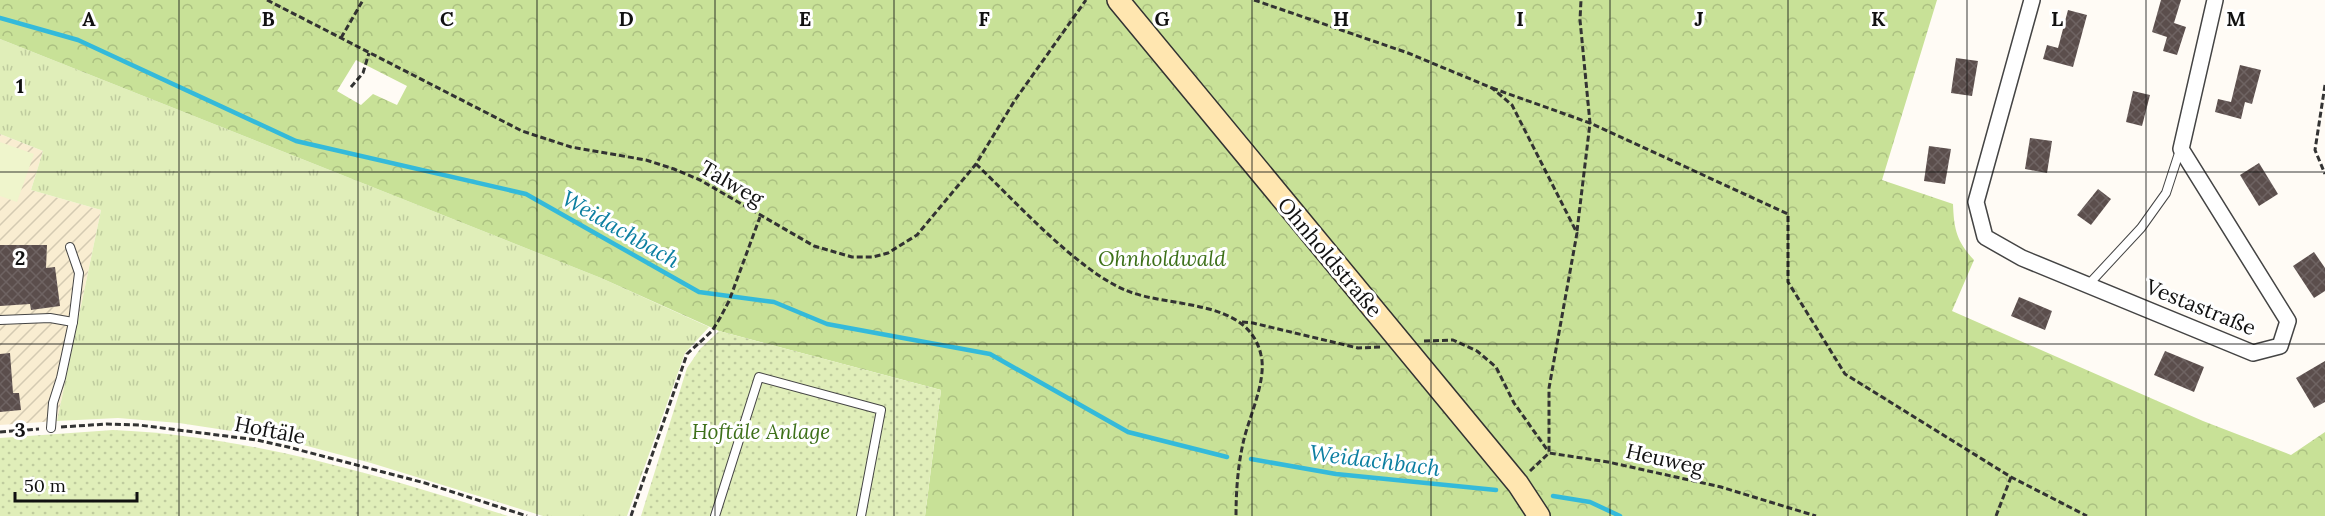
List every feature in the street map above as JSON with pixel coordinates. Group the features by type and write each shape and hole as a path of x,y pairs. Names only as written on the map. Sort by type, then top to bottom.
{"main road":[{"name":"Ohnholdstraße","path":"1118,0 1518,484 1539,516"}],"street":[{"name":"Vestastraße","path":"2032,0 1976,202 1984,237 2022,258 2253,353 2280,346 2288,321 2181,149"},
{"path":"2181,149 2215,0"}],"lane":[{"path":"2089,284 2141,228 2166,193 2181,149"},
{"path":"51,428 53,403 73,322 79,273 70,247"},
{"path":"0,320 50,318 73,322"},
{"path":"715,516 759,377 881,410 861,516"}],"path":[{"name":"Talweg","path":"267,0 522,131 571,147 646,160 674,169 700,180 760,217 814,246 852,257 873,257 902,246 917,235 976,164 1015,100 1086,0"},
{"path":"341,38 363,0"},
{"path":"1254,0 1408,53 1492,88 1590,123 1788,214 1788,282 1845,374 2011,477 2087,516"},
{"path":"1518,484 1549,453 1549,388 1577,233 1590,123 1580,20 1581,0"},
{"path":"351,87 363,73 369,53"},
{"path":"2325,85 2315,150 2325,174"},
{"path":"1492,88 1512,105 1577,233"},
{"path":"976,164 1056,240 1105,279 1125,290 1214,310 1242,322 1358,348 1453,340 1477,351 1496,367 1514,403 1549,453"},
{"path":"631,516 687,354 712,331 729,301 760,217"},
{"path":"1236,516 1236,493 1244,440 1262,375 1262,357 1257,343 1242,322"},
{"name":"Hoftäle","path":"0,432 107,424 139,425 257,440 425,483 527,516"},
{"name":"Heuweg","path":"1549,453 1608,462 1721,487 1816,516"},
{"path":"1996,516 2011,477"}],"shaded area":[{"path":"0,134 43,151 31,190 101,210 57,421 0,425"}],"green space":[{"name":"Ohnholdwald","path":"0,0 1937,0 1882,180 1953,204 1957,234 1963,247 1974,260 1952,311 2203,421 2291,455 2325,432 2325,516 925,516 941,390 719,331 601,278 0,39","holes":["356,60 407,86 397,105 373,94 361,105 337,91"]},
{"path":"0,39 601,278 709,327 685,353 627,516 543,516 371,463 277,438 179,423 118,418 57,421 101,210 31,190 43,151 0,134"},
{"path":"0,142 34,154 17,202 0,196"},
{"name":"Hoftäle Anlage","path":"719,331 941,390 925,516 641,516 687,368 700,349"},
{"path":"113,430 214,440 264,449 362,472 508,516 0,516 0,438"}],"building":[{"path":"2161,0 2181,0 2174,23 2186,27 2177,55 2163,51 2167,37 2152,32"},
{"path":"2068,10 2087,15 2073,67 2043,59 2047,45 2058,48"},
{"path":"1956,58 1978,61 1972,96 1951,93"},
{"path":"2240,65 2261,70 2252,104 2245,102 2241,119 2215,112 2218,99 2231,102"},
{"path":"2133,91 2150,95 2142,126 2126,122"},
{"path":"2030,138 2052,141 2047,173 2025,169"},
{"path":"1929,146 1951,149 1945,184 1924,181"},
{"path":"2259,163 2278,194 2259,206 2240,175"},
{"path":"2098,189 2111,199 2091,225 2077,215"},
{"path":"0,245 47,245 46,268 55,267 60,306 31,310 30,304 0,306"},
{"path":"2314,252 2325,268 2325,291 2314,298 2293,266"},
{"path":"2019,297 2052,311 2045,330 2011,316"},
{"path":"2165,351 2204,367 2194,392 2154,375"},
{"path":"10,353 13,393 19,393 21,410 0,412 0,354"},
{"path":"2325,361 2325,402 2314,408 2296,378"}],"waterway":[{"name":"Weidachbach","path":"0,18 78,40 296,141 526,194 699,292 774,302 827,324 990,354 1128,432 1227,457"},
{"name":"Weidachbach","path":"1251,459 1336,474 1496,490"},
{"name":"Weidachbach","path":"1553,496 1590,502 1620,516"}]}
